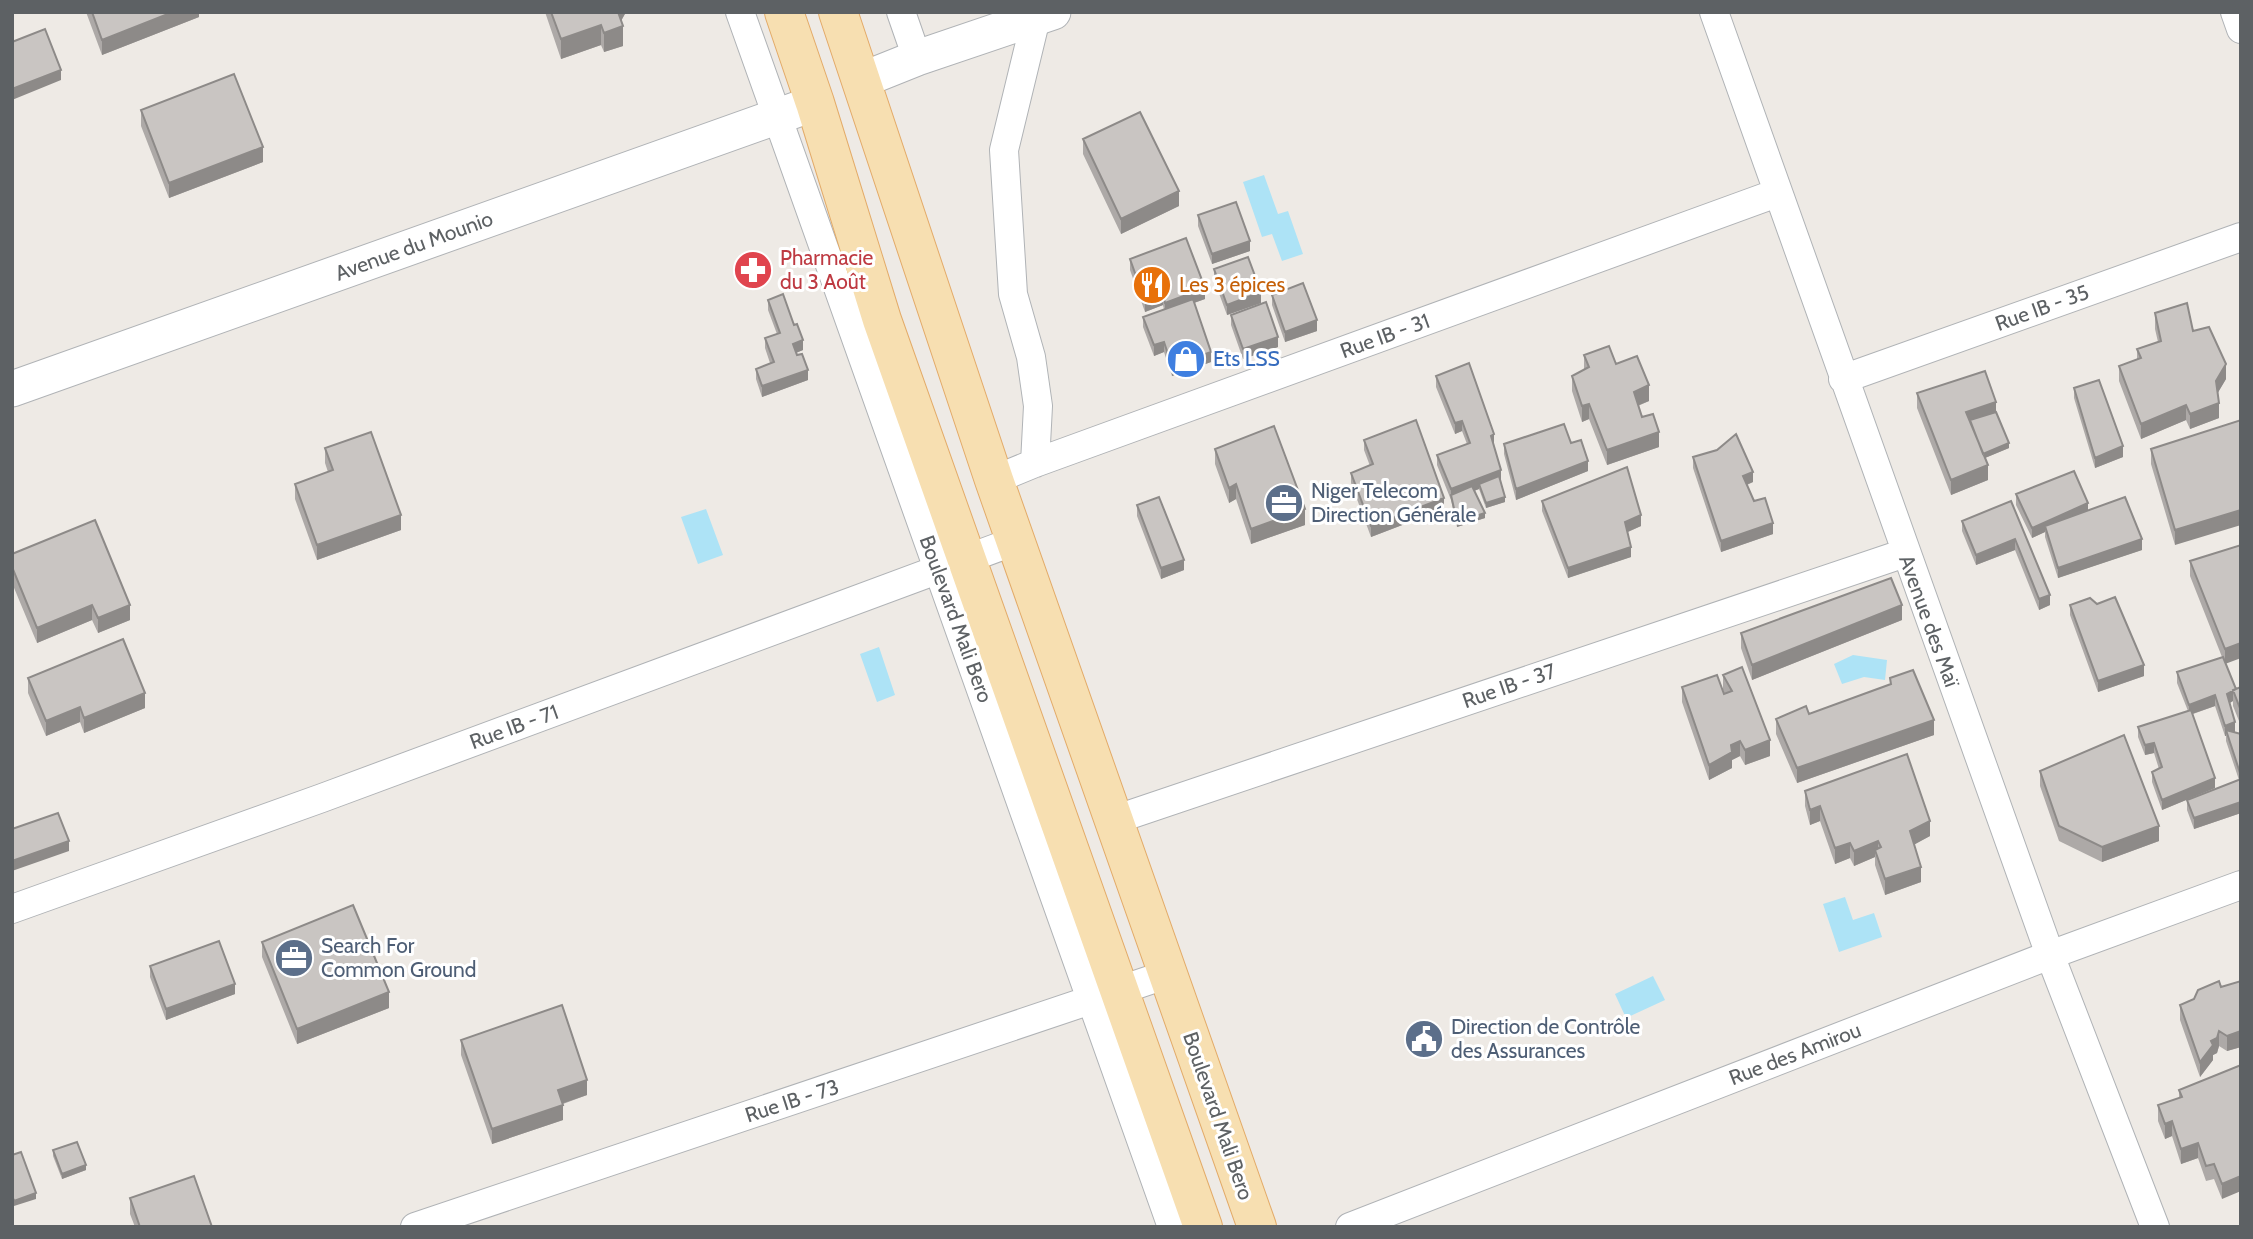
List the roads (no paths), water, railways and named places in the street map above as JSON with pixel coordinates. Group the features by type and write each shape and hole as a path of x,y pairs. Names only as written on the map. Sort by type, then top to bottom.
{"main road":[{"name":"Boulevard Mali Bero","path":"783,12 816,103 953,565 1106,996 1203,1227"},
{"name":"Boulevard Mali Bero","path":"838,12 1015,541 1257,1227"}],"street":[{"name":"Boulevard Mali Bero","path":"740,12 953,565"},
{"path":"901,12 917,58"},
{"name":"Avenue des Maï","path":"1714,12 2050,955 2155,1227"},
{"path":"2235,12 2241,29"},
{"path":"862,80 917,58 1044,15"},
{"path":"1035,463 1038,406 1031,357 1013,294 1004,150 1044,15"},
{"name":"Avenue du Mounio","path":"12,389 816,103"},
{"name":"Rue IB - 31","path":"994,480 1777,193"},
{"name":"Rue IB - 35","path":"1843,379 2241,237"},
{"name":"Rue IB - 71","path":"12,909 348,789 1015,541"},
{"name":"Rue IB - 37","path":"1114,820 1905,553"},
{"name":"Rue des Amirou","path":"1350,1227 2050,955 2241,885"},
{"name":"Rue IB - 73","path":"415,1227 1168,974"},
{"name":"Boulevard Mali Bero","path":"1106,996 1172,1227"}],"water":[{"path":"1264,175 1278,214 1288,211 1303,254 1282,261 1272,234 1262,237 1243,182"},
{"path":"706,509 723,555 698,564 681,517"},
{"path":"879,647 895,695 877,702 860,654"},
{"path":"1853,655 1887,660 1885,680 1864,677 1842,684 1834,664"},
{"path":"1845,897 1853,920 1874,913 1882,937 1839,952 1823,904"},
{"path":"1653,976 1665,1000 1626,1018 1615,994"}],"place":[{"name":"Pharmacie du 3 Août","path":"753,270"},
{"name":"Les 3 épices","path":"1152,285"},
{"name":"Ets LSS","path":"1186,359"},
{"name":"Niger Telecom Direction Générale","path":"1284,503"},
{"name":"Search For Common Ground","path":"294,958"},
{"name":"Direction de Contrôle des Assurances","path":"1424,1039"}]}
